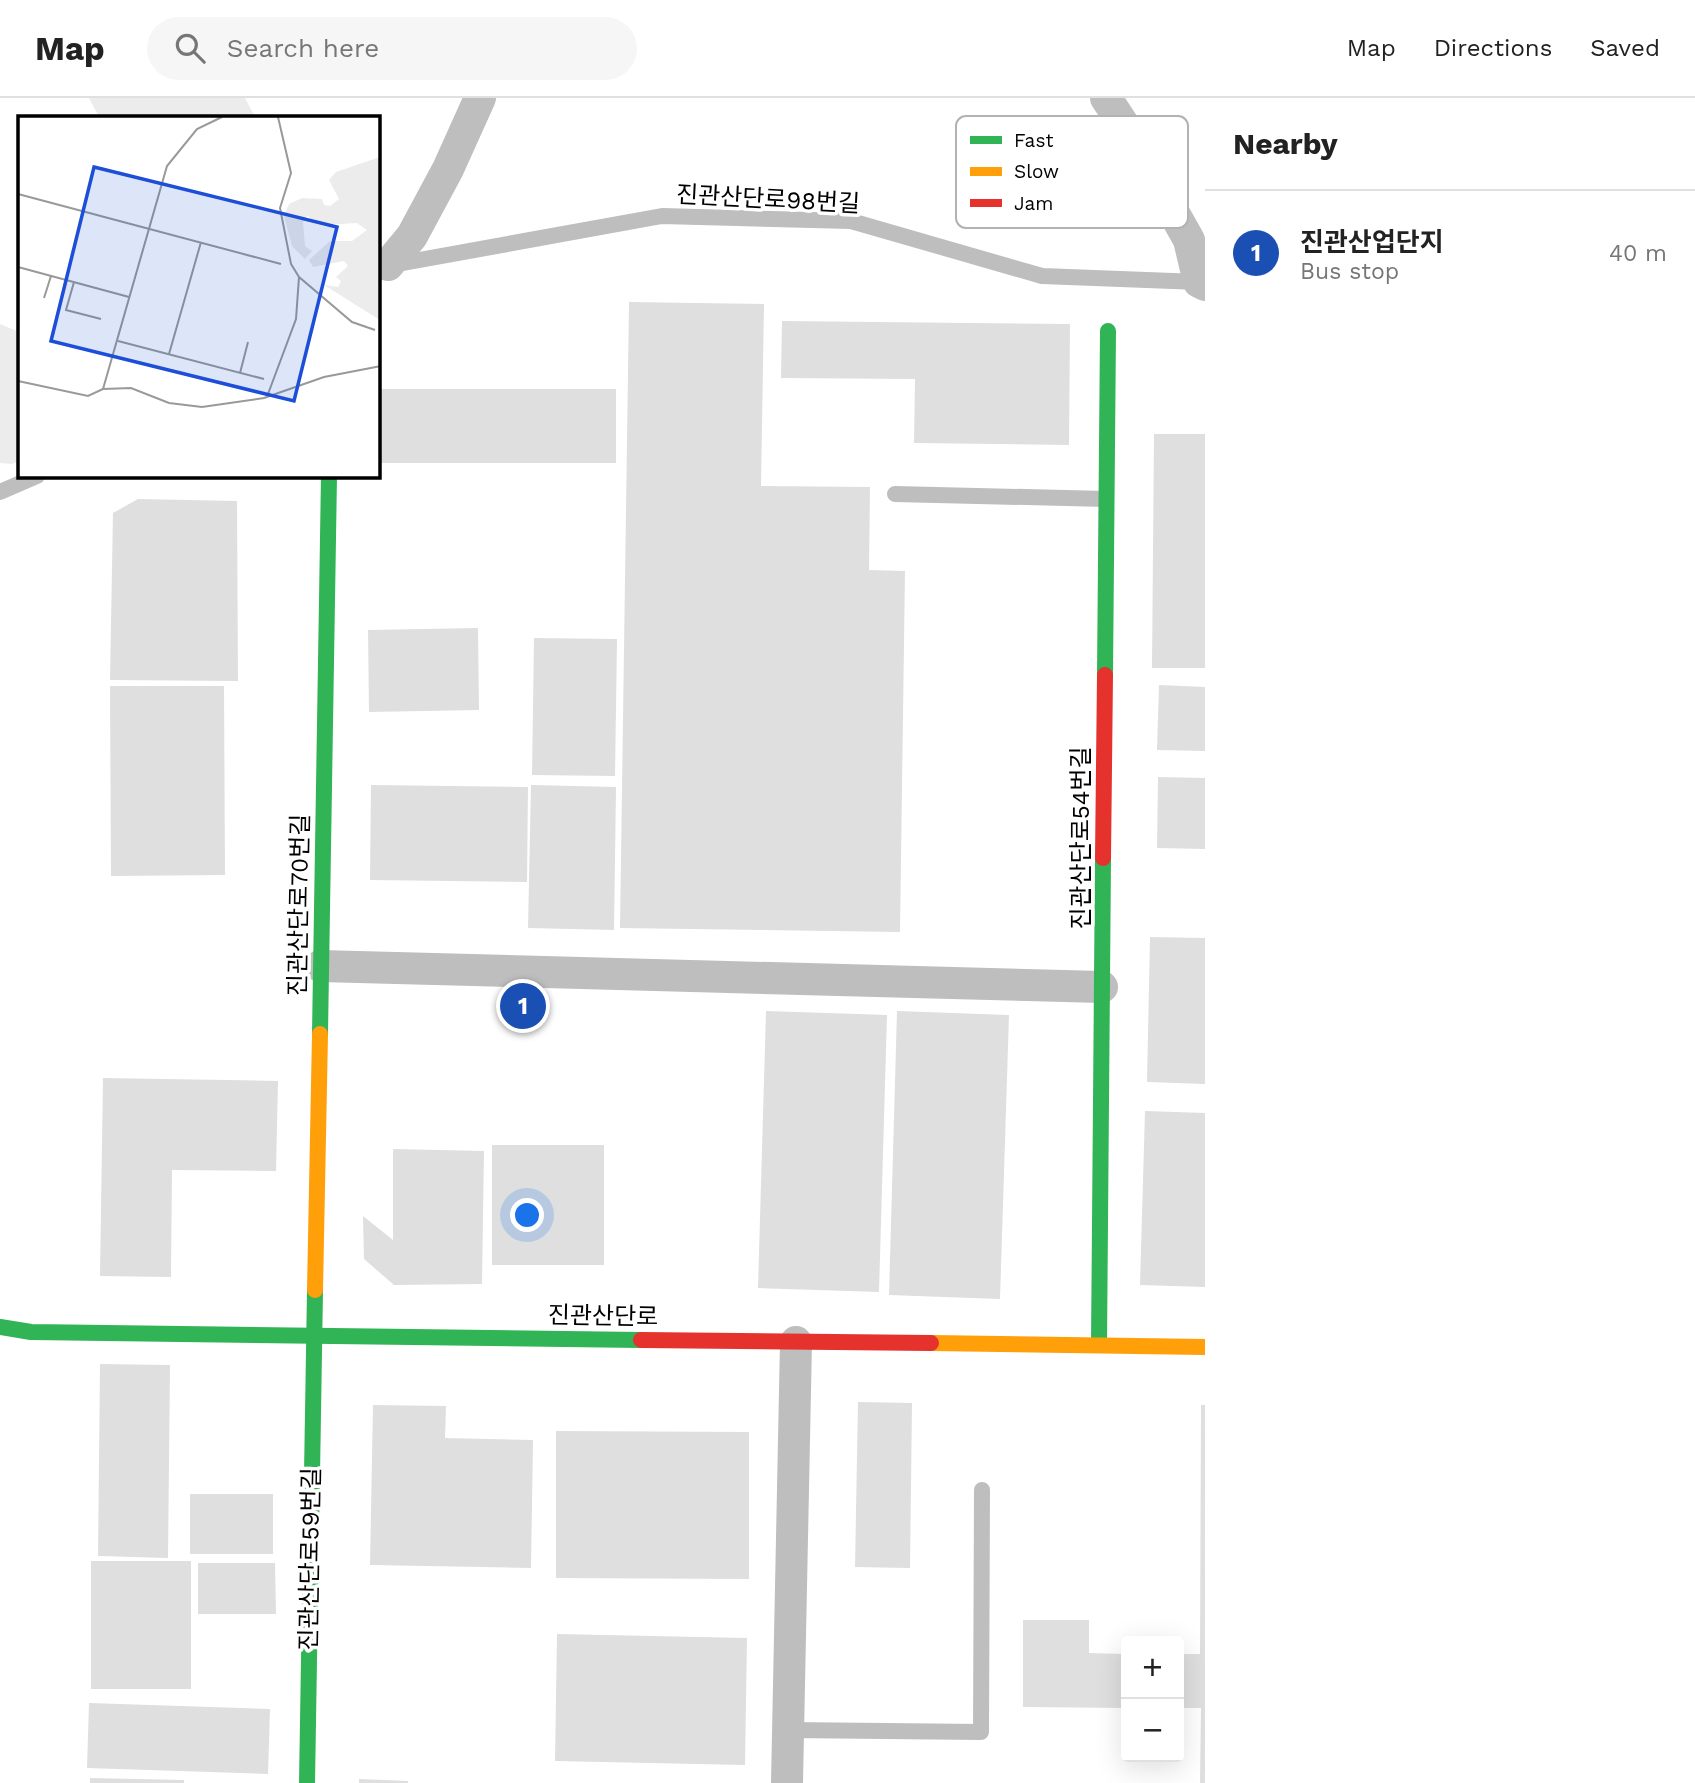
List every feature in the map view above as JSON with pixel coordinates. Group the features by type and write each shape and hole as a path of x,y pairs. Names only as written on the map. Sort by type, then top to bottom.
{"street":[{"path":"383,271 412,236 448,169 480,98"},
{"path":"1106,98 1118,116"},
{"path":"1182,228 1189,240 1202,284"},
{"name":"진관산단로54번길","path":"1099,1345 1108,331"},
{"name":"진관산단로70번길","path":"314,1335 329,478"},
{"path":"320,966 1102,987"},
{"name":"진관산단로","path":"0,1327 32,1332 1205,1347"},
{"name":"진관산단로59번길","path":"307,1783 314,1335"},
{"path":"787,1783 796,1342"}],"lane":[{"name":"진관산단로98번길","path":"383,271 662,216 851,222 1042,276 1202,284"},
{"path":"0,492 32,478"},
{"path":"895,494 1106,499"},
{"path":"788,1730 981,1732 982,1490"}],"shaded area":[{"path":"89,98 245,98 254,116 98,116"},
{"path":"0,324 18,332 18,461 0,463"}],"building":[{"path":"629,302 764,304 761,486 870,487 869,570 905,571 900,932 620,928"},
{"path":"782,321 1070,324 1069,445 914,443 915,379 781,378"},
{"path":"380,389 616,389 616,463 380,463"},
{"path":"1154,434 1205,434 1205,668 1152,668"},
{"path":"138,499 237,501 238,681 110,680 113,513"},
{"path":"478,628 479,710 369,712 368,630"},
{"path":"534,638 617,639 615,776 532,775"},
{"path":"1159,685 1205,687 1205,751 1157,750"},
{"path":"110,686 224,686 225,875 111,876"},
{"path":"1158,777 1205,778 1205,849 1157,848"},
{"path":"371,785 528,787 527,882 370,880"},
{"path":"531,785 616,787 614,930 528,928"},
{"path":"1150,937 1205,938 1205,1084 1147,1082"},
{"path":"766,1011 887,1015 879,1292 758,1288"},
{"path":"897,1011 1009,1015 1000,1299 889,1295"},
{"path":"103,1078 278,1081 276,1171 172,1170 171,1277 100,1276"},
{"path":"1145,1111 1205,1113 1205,1287 1140,1285"},
{"path":"492,1145 604,1145 604,1265 492,1265"},
{"path":"393,1149 484,1151 482,1284 394,1285 364,1259 363,1216 393,1240"},
{"path":"100,1364 170,1365 168,1558 98,1556"},
{"path":"858,1402 912,1403 910,1568 855,1567"},
{"path":"373,1405 446,1406 445,1438 533,1440 531,1568 370,1565"},
{"path":"1201,1405 1205,1405 1205,1783 1200,1783 1201,1708 1184,1708 1184,1654 1200,1654"},
{"path":"556,1431 749,1432 749,1579 556,1578"},
{"path":"190,1494 273,1494 273,1554 190,1554"},
{"path":"91,1561 191,1561 191,1689 91,1689"},
{"path":"198,1563 275,1563 276,1614 198,1614"},
{"path":"1023,1620 1089,1620 1089,1653 1121,1654 1121,1708 1023,1707"},
{"path":"557,1634 747,1638 745,1765 555,1761"},
{"path":"89,1703 270,1709 268,1774 87,1768"},
{"path":"90,1778 184,1780 184,1783 90,1783"},
{"path":"359,1779 408,1781 408,1783 359,1783"}],"traffic: fast":[{"path":"1105,675 1108,331"},
{"path":"320,1034 329,478"},
{"path":"1099,1345 1103,858"},
{"path":"307,1783 315,1290"},
{"path":"0,1327 31,1332 641,1340"}],"traffic: slow":[{"path":"315,1290 320,1034"},
{"path":"931,1343 1205,1347"}],"traffic: jam":[{"path":"1103,858 1105,675"},
{"path":"641,1340 931,1343"}],"place":[{"name":"진관산업단지","path":"523,1006"}]}
